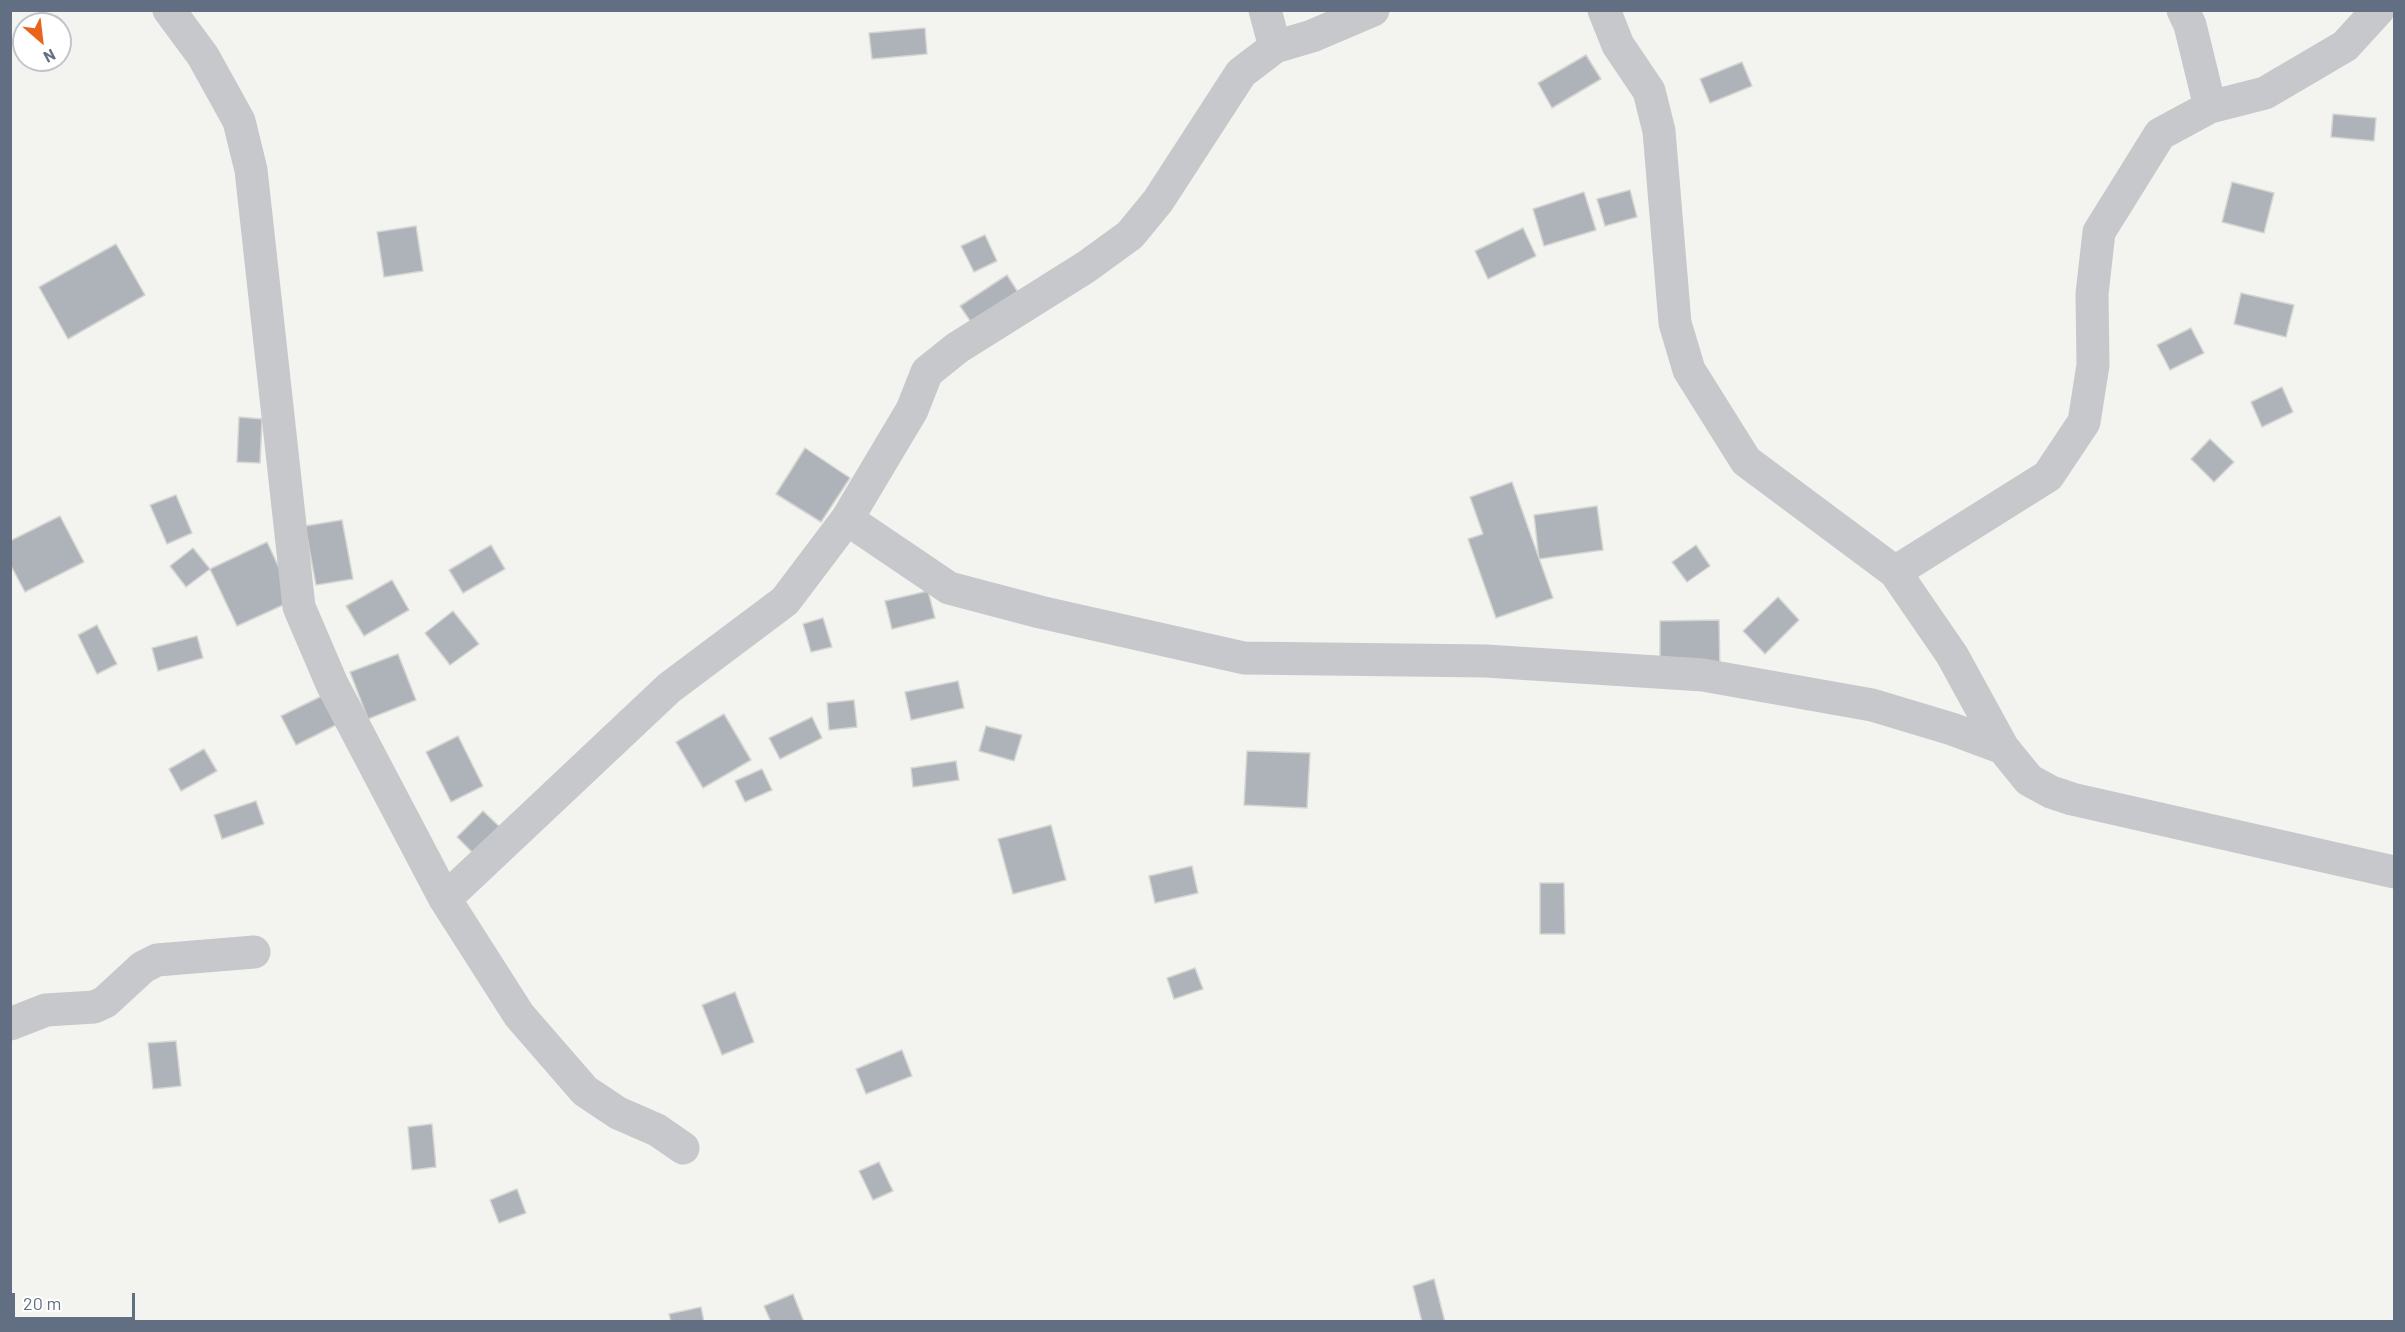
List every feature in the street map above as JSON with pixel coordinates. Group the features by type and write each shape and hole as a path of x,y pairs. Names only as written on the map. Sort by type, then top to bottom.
{"street":[{"path":"169,10 203,56 239,122 251,170 286,508 299,607 332,684 445,899 519,1015 585,1091 618,1113 657,1130 683,1148"},
{"path":"1265,10 1275,46"},
{"path":"445,899 669,688 785,601 847,519 912,410 927,372 957,348 1086,267 1130,235 1158,201 1241,73 1275,46 1312,36 1373,10"},
{"path":"1604,10 1618,45 1649,91 1659,132 1675,322 1689,370 1746,461 1895,572 1952,655 2003,748 2029,780 2051,792 2072,799 2394,872"},
{"path":"2183,10 2190,25 2210,107"},
{"path":"1895,572 2048,476 2084,422 2093,365 2092,294 2099,232 2160,134 2210,107 2265,93 2345,46 2378,10"},
{"path":"847,519 949,588 1040,612 1245,658 1486,661 1702,675 1872,705 1952,729 2003,748"},
{"path":"10,1024 46,1010 94,1007 105,1002 143,967 157,960 254,952"}],"building":[{"path":"925,28 927,54 872,59 869,33"},
{"path":"1586,55 1601,79 1552,108 1538,83"},
{"path":"1742,62 1752,86 1710,103 1700,79"},
{"path":"2333,114 2376,118 2374,141 2331,137"},
{"path":"2232,182 2274,193 2264,233 2222,222"},
{"path":"1630,190 1637,217 1605,226 1597,199"},
{"path":"1584,192 1596,230 1544,246 1533,209"},
{"path":"416,226 423,271 384,277 377,232"},
{"path":"1523,228 1536,256 1488,279 1475,251"},
{"path":"985,235 997,261 974,272 961,246"},
{"path":"116,244 145,295 68,339 39,287"},
{"path":"1007,275 1021,297 975,328 960,306"},
{"path":"2241,293 2294,305 2286,337 2234,324"},
{"path":"2191,328 2204,353 2170,370 2157,345"},
{"path":"2282,387 2293,412 2262,427 2251,402"},
{"path":"239,417 262,419 260,463 237,462"},
{"path":"2210,439 2234,462 2214,482 2191,459"},
{"path":"805,448 850,478 821,522 776,494"},
{"path":"1512,482 1553,598 1496,618 1468,539 1483,534 1470,497"},
{"path":"176,495 192,533 167,544 150,505"},
{"path":"1597,506 1603,550 1539,559 1534,515"},
{"path":"60,516 84,562 25,592 10,564 10,541"},
{"path":"342,520 353,579 316,585 305,526"},
{"path":"267,542 294,600 237,626 210,569"},
{"path":"491,545 505,569 463,593 449,570"},
{"path":"1696,545 1710,566 1687,582 1672,562"},
{"path":"193,548 210,569 186,587 170,566"},
{"path":"392,580 409,610 364,636 346,606"},
{"path":"928,591 935,618 892,629 885,601"},
{"path":"1778,597 1799,620 1765,654 1743,631"},
{"path":"453,611 479,644 450,665 425,633"},
{"path":"823,618 832,647 811,652 803,624"},
{"path":"1719,620 1720,673 1660,674 1660,621"},
{"path":"97,625 117,664 97,674 78,635"},
{"path":"197,636 203,658 158,671 152,648"},
{"path":"398,654 416,700 368,719 350,672"},
{"path":"958,681 964,708 911,720 905,692"},
{"path":"330,692 344,721 296,745 281,716"},
{"path":"854,700 857,727 829,730 827,703"},
{"path":"724,714 751,760 703,788 676,742"},
{"path":"812,717 822,738 780,759 769,738"},
{"path":"986,726 1022,735 1014,761 979,751"},
{"path":"458,736 483,786 451,802 426,752"},
{"path":"204,749 217,771 181,791 169,769"},
{"path":"1247,751 1310,753 1307,808 1244,805"},
{"path":"956,761 959,780 913,787 911,768"},
{"path":"762,769 772,790 745,802 735,781"},
{"path":"256,801 264,824 222,839 214,815"},
{"path":"483,811 503,830 476,856 457,837"},
{"path":"1051,825 1066,880 1013,894 998,839"},
{"path":"1192,866 1198,893 1155,903 1149,876"},
{"path":"1540,883 1564,883 1565,934 1540,934"},
{"path":"1195,968 1203,989 1174,999 1167,978"},
{"path":"735,992 754,1042 722,1055 702,1005"},
{"path":"176,1041 181,1086 153,1089 148,1043"},
{"path":"902,1050 912,1076 866,1094 856,1069"},
{"path":"432,1124 436,1167 412,1170 408,1127"},
{"path":"879,1162 893,1191 873,1200 859,1171"},
{"path":"517,1189 526,1213 499,1223 490,1200"},
{"path":"1434,1279 1445,1322 1422,1322 1413,1286"},
{"path":"793,1294 804,1322 771,1322 764,1306"},
{"path":"701,1307 704,1322 671,1322 669,1314"}]}
